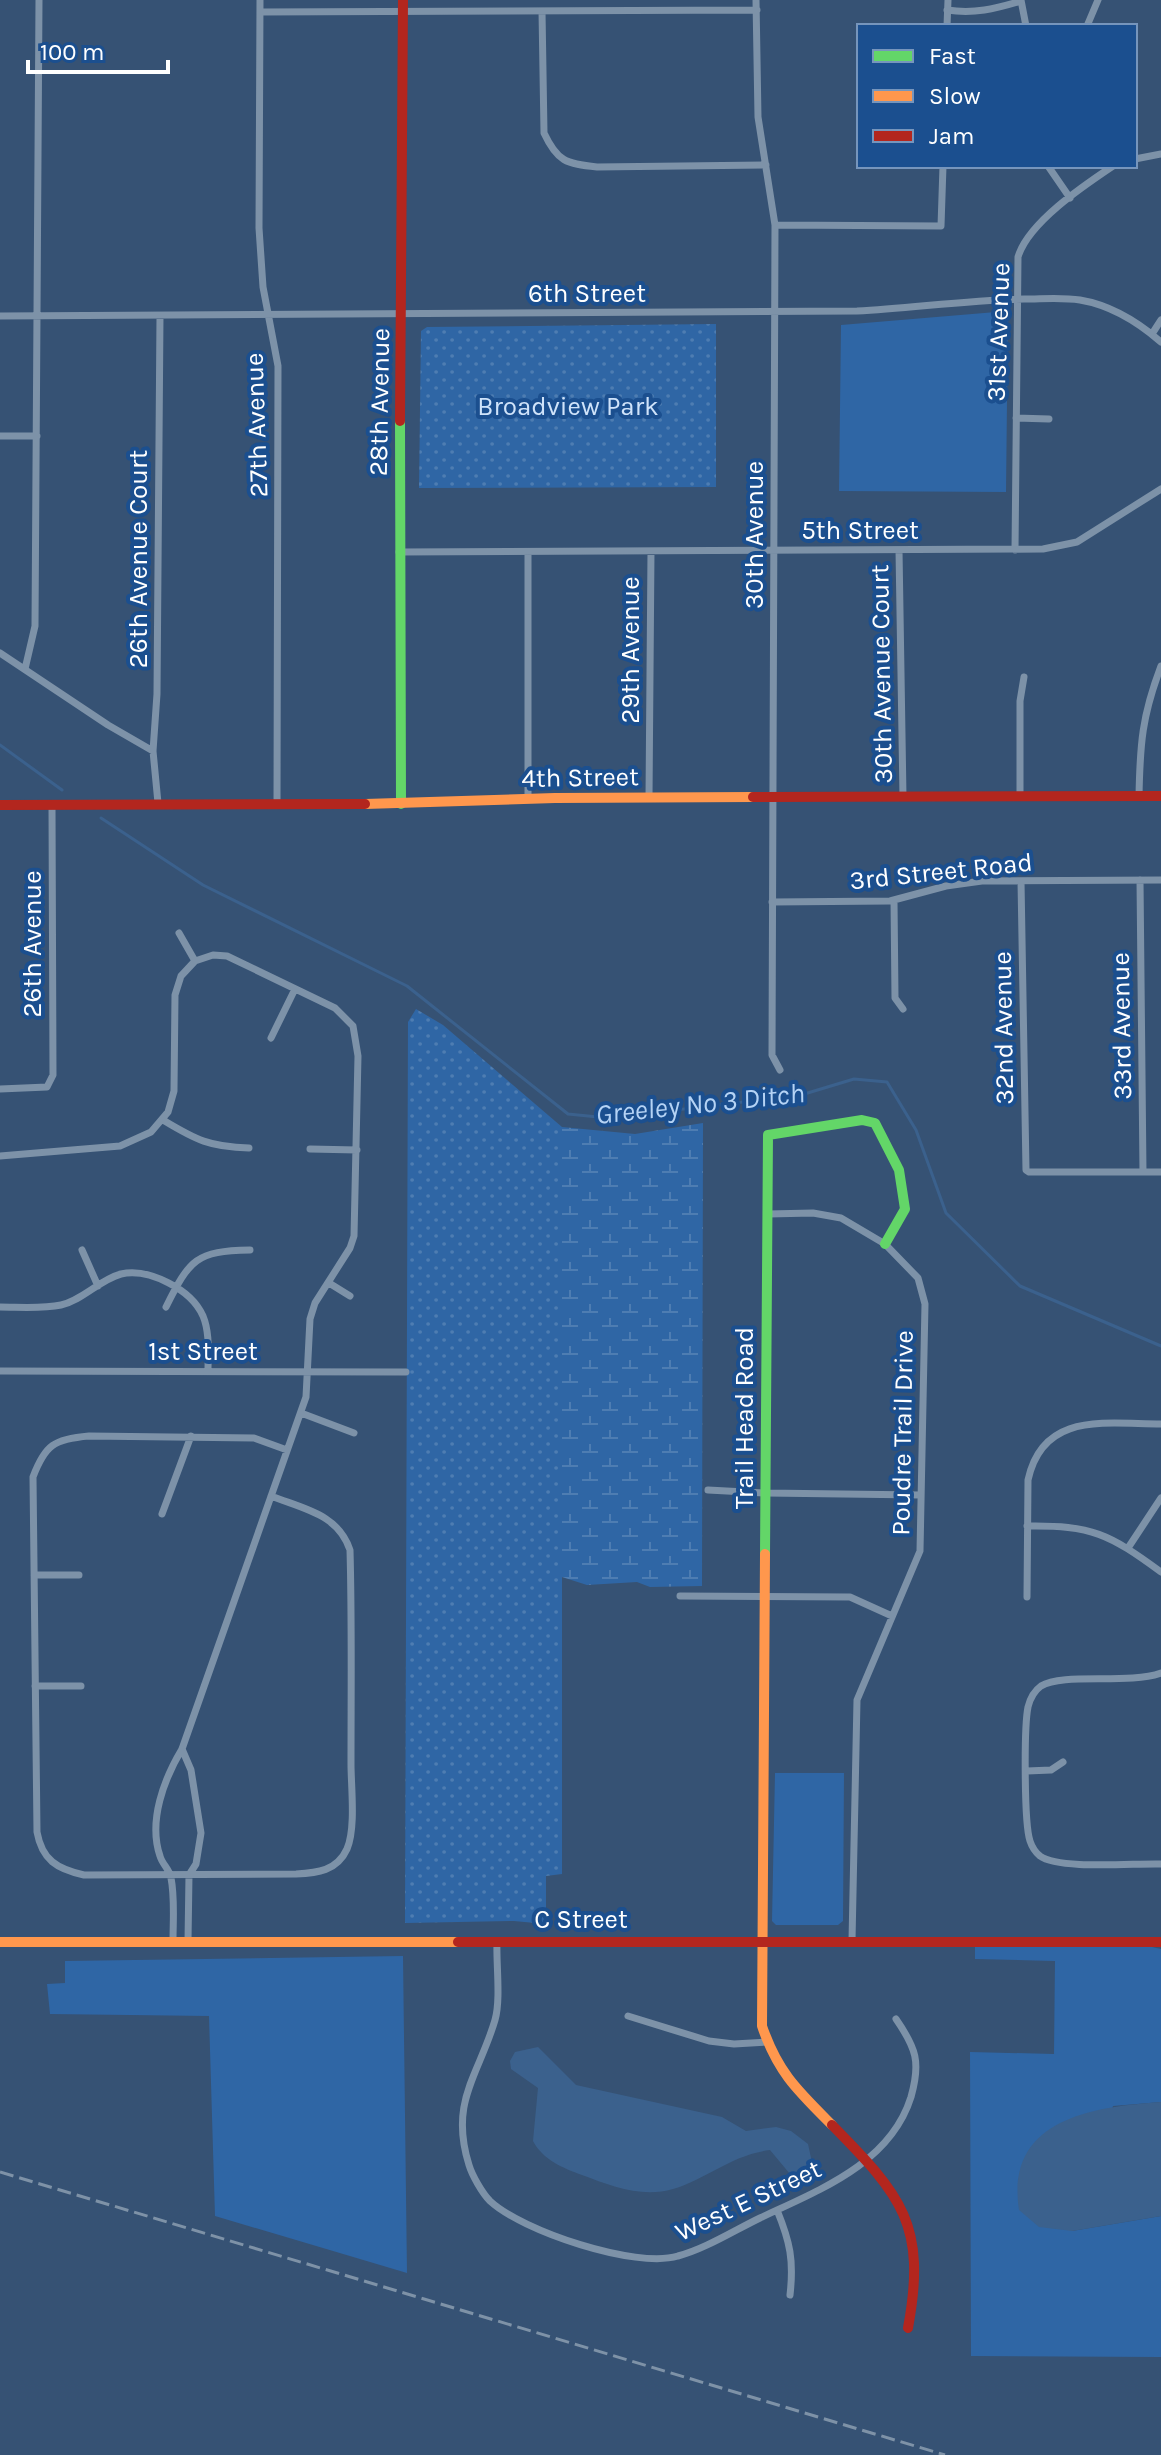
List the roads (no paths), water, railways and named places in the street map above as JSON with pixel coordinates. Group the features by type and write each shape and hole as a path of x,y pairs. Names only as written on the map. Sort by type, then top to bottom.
{"street":[{"path":"25,669 35,626 39,0"},
{"name":"27th Avenue","path":"260,0 259,228 263,287 279,377 277,803"},
{"name":"30th Avenue","path":"756,0 758,117 775,225 772,1055 780,1070"},
{"path":"947,24 948,0"},
{"path":"1088,24 1098,0"},
{"path":"947,10 970,13 1021,1 1026,24"},
{"path":"260,12 403,6 542,11 757,10"},
{"name":"28th Avenue","path":"401,804 399,552 403,6"},
{"path":"542,11 544,133 558,156 573,165 597,167 766,165"},
{"path":"1137,159 1161,154"},
{"path":"1049,168 1070,198 1110,168"},
{"path":"775,225 941,226 943,169"},
{"name":"31st Avenue","path":"1015,550 1018,257 1021,246 1033,230 1070,198"},
{"name":"6th Street","path":"0,316 857,311 955,301 1079,300 1120,313 1161,342"},
{"name":"26th Avenue Court","path":"158,803 153,751 157,694 160,316"},
{"path":"1152,334 1161,320"},
{"name":"31st Avenue","path":"1016,418 1049,419"},
{"path":"0,436 37,436"},
{"name":"5th Street","path":"399,552 1056,548 1077,542 1161,489"},
{"name":"30th Avenue Court","path":"899,550 903,797"},
{"name":"29th Avenue","path":"649,798 651,551"},
{"path":"528,552 528,799"},
{"path":"0,653 153,751"},
{"path":"1139,796 1140,743 1146,708 1161,666"},
{"path":"1020,796 1020,701 1024,677"},
{"name":"4th Street","path":"0,805 1161,796"},
{"name":"26th Avenue","path":"0,1089 47,1087 53,1075 52,805"},
{"name":"33rd Avenue","path":"1140,880 1143,1172"},
{"name":"3rd Street Road","path":"772,902 894,900 946,886 982,881 1161,880"},
{"name":"32nd Avenue","path":"1021,881 1026,1170 1143,1172"},
{"path":"894,900 895,998 903,1009"},
{"path":"179,933 195,961"},
{"path":"0,1156 120,1146 151,1132 163,1120 174,1091 176,986 195,961 213,955 227,956 335,1008 353,1026 358,1056 354,1236 350,1248 315,1303 310,1319 308,1389 301,1413 182,1749 169,1773 156,1824 159,1855 171,1875 173,1941"},
{"path":"271,1038 295,989"},
{"path":"163,1120 208,1145 249,1148"},
{"name":"Trail Head Road","path":"767,2042 762,2026 762,1942 768,1135 869,1121 875,1123 899,1170 905,1209 885,1244"},
{"path":"310,1149 357,1150"},
{"path":"1143,1172 1161,1172"},
{"name":"Poudre Trail Drive","path":"768,1214 813,1213 841,1218 885,1244 918,1278 925,1304 920,1551 857,1700 852,1941"},
{"path":"82,1250 98,1286"},
{"path":"166,1307 175,1288 196,1260 210,1253 250,1250"},
{"path":"0,1307 58,1306 118,1275 138,1272 163,1279 202,1315 207,1331 208,1371"},
{"path":"329,1283 350,1296"},
{"name":"1st Street","path":"0,1371 406,1372"},
{"path":"301,1413 354,1433"},
{"path":"1027,1597 1028,1480 1031,1464 1040,1449 1052,1437 1078,1426 1161,1424"},
{"path":"271,1496 334,1522 345,1536 350,1550 351,1836 343,1855 334,1865 321,1872 84,1875 57,1867 45,1856 37,1832 33,1477 42,1453 69,1438 191,1436 254,1438 287,1450"},
{"path":"162,1514 191,1436"},
{"path":"708,1490 920,1495"},
{"path":"1128,1548 1161,1498"},
{"path":"1027,1526 1087,1529 1128,1548 1161,1572"},
{"path":"34,1575 79,1575"},
{"path":"680,1596 850,1597 892,1616"},
{"path":"1161,1673 1136,1679 1065,1680 1040,1687 1028,1706 1027,1771 1027,1830 1037,1853 1047,1860 1060,1863 1161,1864"},
{"path":"35,1686 81,1686"},
{"path":"182,1749 191,1770 201,1818 200,1850 189,1875 188,1941"},
{"path":"1027,1771 1051,1770 1063,1762"},
{"name":"West E Street","path":"497,1941 496,2018 466,2090 462,2138 470,2169 489,2200 525,2223 578,2244 641,2259 677,2257 837,2182 885,2146 905,2117 918,2063 910,2039 896,2019"},
{"name":"C Street","path":"0,1942 1161,1942"},
{"path":"628,2016 709,2041 734,2044 767,2042 772,2057 786,2078 885,2181 908,2218 918,2259 916,2296 908,2328"},
{"path":"777,2210 789,2242 793,2266 790,2295"}],"waterway":[{"name":"Greeley No 3 Ditch","path":"0,745 62,790"},
{"name":"Greeley No 3 Ditch","path":"101,818 203,885 407,986 568,1114 608,1118 801,1095 854,1079 887,1082 916,1130 946,1213 1020,1286 1161,1346"}],"railway":[{"path":"0,2172 945,2455"}],"park label":[{"name":"Broadview Park","path":"568,406"}]}
